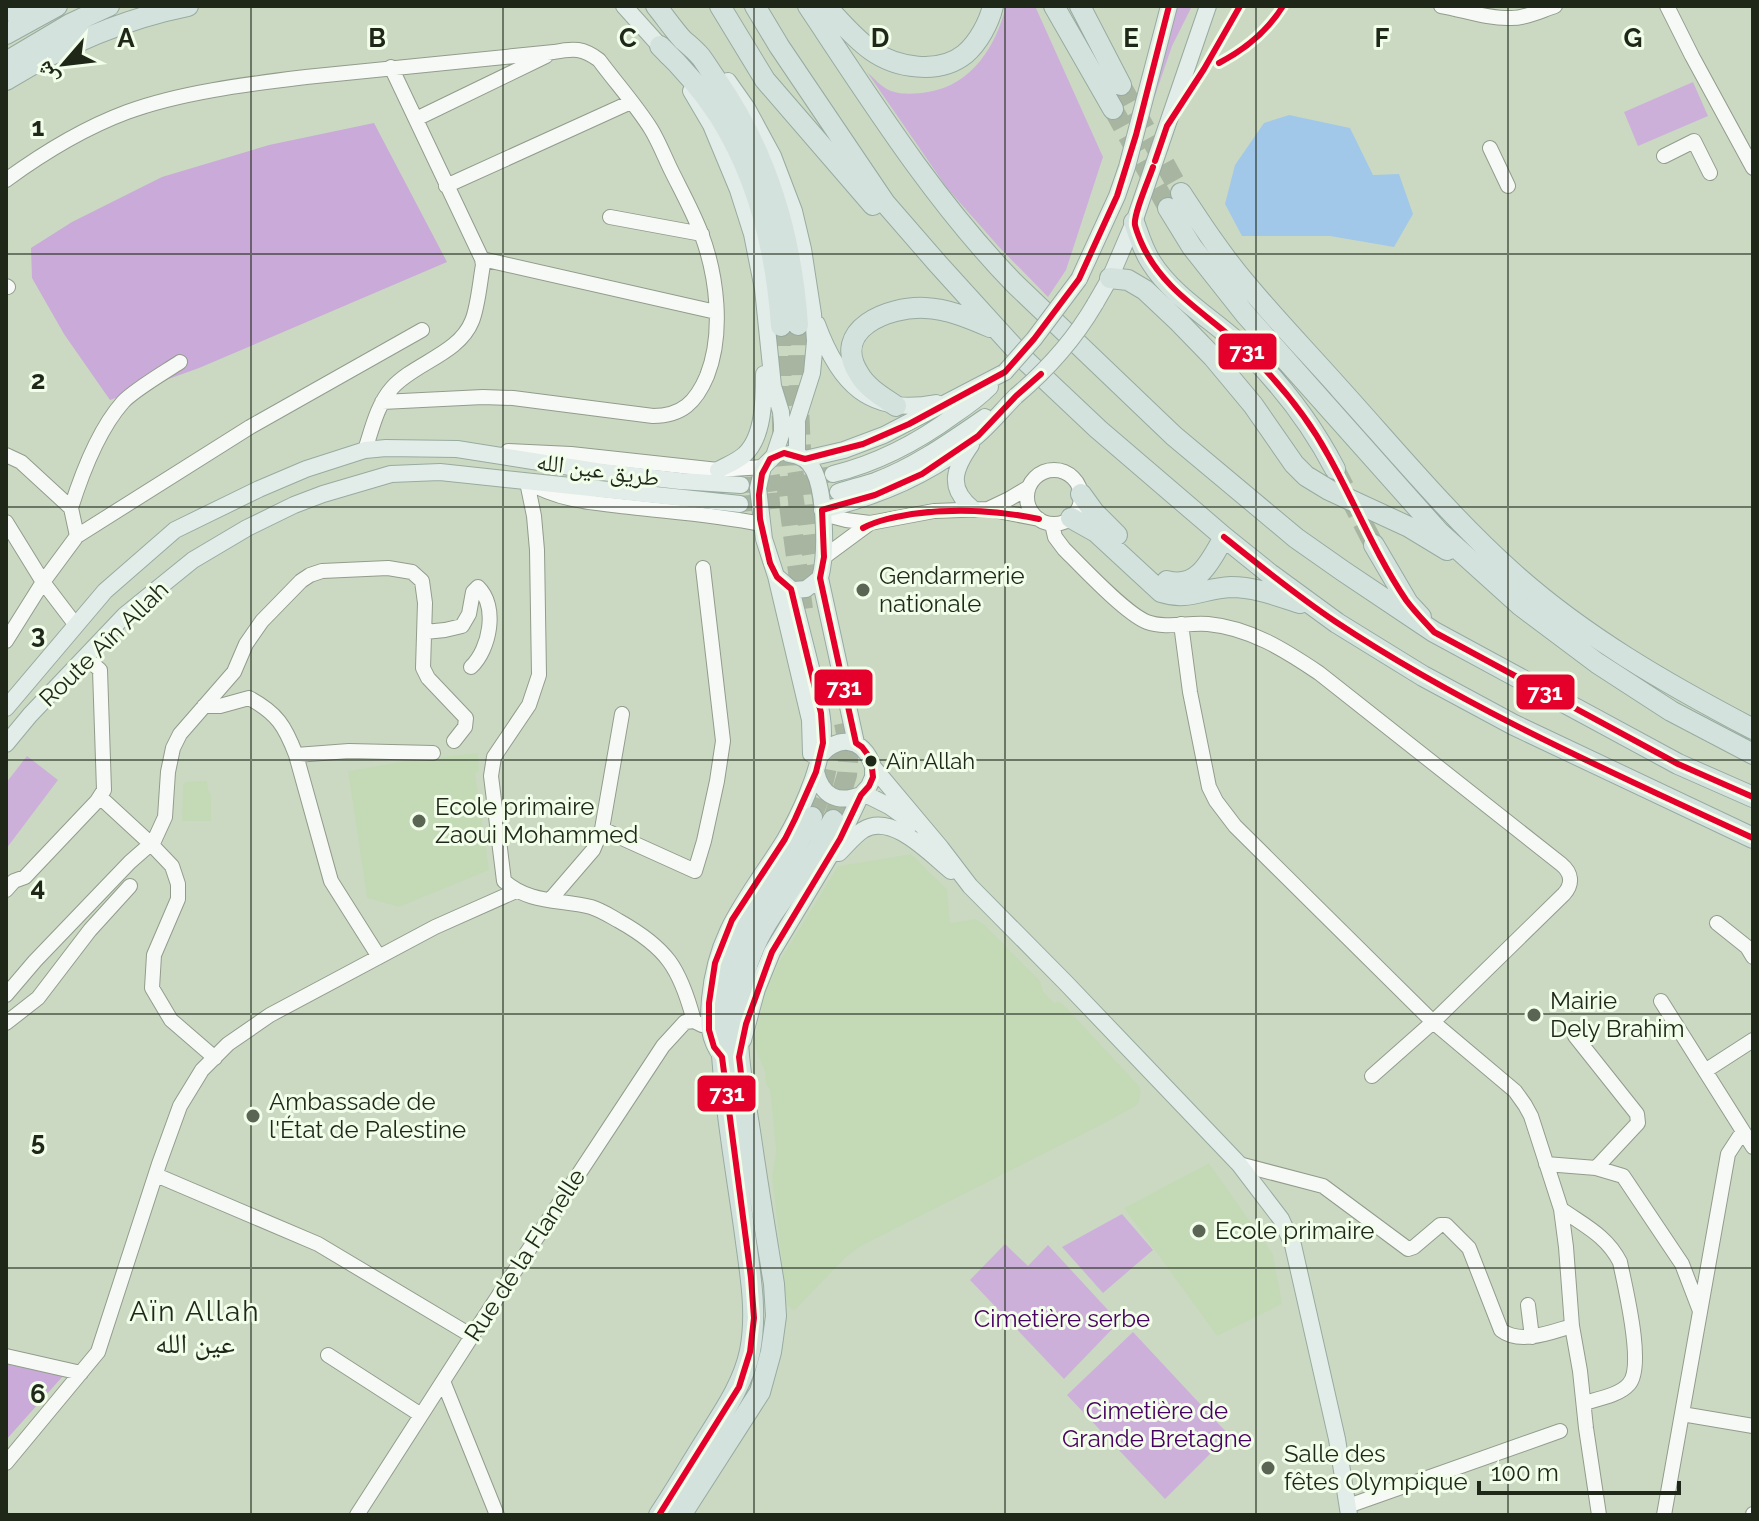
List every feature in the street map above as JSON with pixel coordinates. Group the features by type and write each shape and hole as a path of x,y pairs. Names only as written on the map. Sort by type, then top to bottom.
{"highway":[{"path":"6,11 28,6"},
{"path":"6,34 57,6"},
{"path":"6,62 70,24 109,6"},
{"path":"6,80 103,31 188,6"},
{"path":"642,6 681,37"},
{"path":"656,6 701,57 733,106 768,177 788,246 795,285 790,325"},
{"path":"720,6 765,80 782,101 903,238 938,264"},
{"path":"755,6 787,59 885,203 997,331 1098,429 1224,537 1337,623 1423,676 1514,725 1753,838"},
{"path":"808,6 883,119 981,246 1015,284 1174,436 1248,499 1296,538 1434,632 1678,764 1753,797"},
{"path":"826,6 872,51 898,63 920,67 945,63 965,54 983,31 993,6"},
{"path":"1054,6 1113,109"},
{"path":"1080,6 1121,85"},
{"path":"660,46 682,68 720,117 751,183 790,325"},
{"path":"1753,729 1610,648 1513,573 1400,457 1174,200 1192,247 1245,314 1439,532 1521,606 1597,663 1671,711 1753,754"},
{"path":"1134,222 1141,242 1163,279 1230,336 1280,386 1335,469"},
{"path":"1110,278 1128,280 1145,290 1179,322 1253,405 1294,464 1306,476 1409,527 1485,574"},
{"path":"896,406 863,380 853,361 854,340 867,322 892,312 922,308 953,313 997,331"},
{"path":"1081,494 1102,521 1167,581 1183,584 1197,577 1224,537"},
{"path":"1054,520 1096,532 1161,592 1188,596 1223,588 1245,588 1313,606"},
{"path":"1374,545 1408,603 1434,632"},
{"path":"659,1515 739,1387 750,1352 754,1318 751,1278 726,1098 731,1057 745,973 755,945 812,858 816,813"},
{"path":"681,1515 760,1392 771,1352 776,1316 774,1284 741,1079 731,1057"}],"main road":[{"path":"624,6 660,46"},
{"path":"833,474 876,461 916,441 985,393 1034,339 1079,279 1127,167 1169,6"},
{"path":"838,492 874,481 924,458 1016,396 1060,354 1083,325 1110,278 1134,222 1208,6"},
{"path":"790,325 824,343 845,377 875,401 896,406 924,406 950,401"},
{"path":"790,325 814,355 807,392 797,420 801,456 813,468 819,484 824,557 820,578 856,743"},
{"path":"790,325 774,393 781,412 782,432 758,488 761,524 812,733 810,765 816,813"},
{"path":"718,470 747,452 755,439 764,390 790,325"},
{"path":"768,461 844,450 874,440 1005,372"},
{"path":"980,509 959,495 956,481 960,463 978,436 1016,396"},
{"path":"822,512 900,485 978,436"},
{"name":"Route Aîn Allah","path":"6,708 105,591 175,530 306,469 365,450 457,449"},
{"name":"طريق عين الله","path":"457,449 602,472 741,485"},
{"name":"Route Aîn Allah","path":"6,744 125,615 193,560 247,528 323,494 391,474 440,472 527,482"},
{"name":"طريق عين الله","path":"527,482 740,504"},
{"path":"776,576 795,590 806,589 820,578"},
{"path":"791,589 821,713 823,743 817,765 816,813 785,839 732,920 723,941 702,1025 714,1047 731,1057 772,952 869,786 873,767"},
{"path":"862,794 850,799 826,793 819,783 817,765 823,751 838,742 847,741 856,743 867,753 873,767 970,886"},
{"path":"862,794 904,816 941,848"},
{"path":"814,881 864,829 878,825 899,830 910,837 970,886 1239,1164 1281,1219 1293,1245 1337,1439 1348,1510"}],"street":[{"path":"1441,6 1472,9 1497,18 1527,16 1555,6"},
{"path":"1667,6 1753,168"},
{"path":"6,180 35,159 104,121 131,110 183,103 244,85 571,49 588,52 599,60 650,128 702,234 711,269 716,330 709,372 700,392 686,406 668,416 513,398 382,402"},
{"path":"416,119 554,52"},
{"path":"365,450 382,402 399,381 450,346 462,336 472,321 483,265 391,67"},
{"path":"446,186 631,102"},
{"path":"1664,156 1694,141 1710,173"},
{"path":"1490,148 1508,186"},
{"path":"610,217 702,234"},
{"path":"482,259 716,312"},
{"path":"6,641 77,536 250,427 422,330"},
{"path":"77,536 71,508 87,464 110,422 125,400 180,362"},
{"path":"457,449 571,454 718,470 768,461"},
{"path":"6,455 21,462 71,508"},
{"path":"822,512 846,520 870,523 934,511 980,509 1054,520 1079,507 1081,494 1077,481 1066,472 1053,469 1041,473 1029,487 1009,499 980,509"},
{"path":"527,482 543,492 576,501 761,524"},
{"path":"527,482 537,550 539,675 529,705 494,757 491,776 504,881 516,891 529,896 594,908 649,939 668,957 702,1025"},
{"path":"1029,487 1027,501 1030,508 1054,520"},
{"path":"1054,520 1055,537 1064,549 1133,614 1152,623 1207,623 1241,630 1284,649 1319,673 1569,873 1570,884 1564,894 1433,1022 1372,1076"},
{"path":"6,522 43,582 75,624"},
{"path":"824,557 870,523"},
{"path":"6,995 130,862 151,844 165,817 168,772 173,748 180,734 234,672 246,644 262,621 310,575 322,571 388,568 412,572 422,581 425,603 423,668 428,678 466,718 465,727 454,741"},
{"path":"602,829 695,871 717,781 723,741 703,568"},
{"path":"425,632 462,626 469,614 473,592 478,587 485,593 489,605 488,631 485,647 471,667"},
{"path":"1181,624 1202,755 1209,787 1216,801 1235,826 1433,1022 1515,1091 1531,1116 1561,1209 1572,1326 1599,1515"},
{"path":"6,890 14,881 25,877 104,790 100,670 86,658"},
{"path":"221,688 263,706 282,724 296,755 331,881 379,957"},
{"path":"204,706 220,706 249,698"},
{"path":"550,900 593,850 602,829 622,714"},
{"path":"296,755 349,751 433,753"},
{"path":"100,797 172,866 178,884 178,899 154,955 152,988 171,1020 215,1058"},
{"path":"6,1023 38,998 90,930 130,886"},
{"path":"6,1463 98,1352 180,1106 202,1070 228,1044 270,1015 435,927 516,891"},
{"path":"1717,923 1747,947 1753,957"},
{"path":"1661,1001 1753,1147"},
{"name":"Rue de la Flanelle","path":"357,1515 663,1046 685,1022 702,1025"},
{"path":"1575,1036 1637,1114 1638,1123 1596,1168"},
{"path":"1705,1071 1753,1040"},
{"path":"1664,1515 1728,1154 1743,1131"},
{"path":"1239,1164 1323,1186 1408,1249 1440,1225 1446,1225 1469,1248 1501,1330 1510,1337 1532,1337 1572,1326"},
{"path":"1546,1164 1596,1168 1623,1176 1682,1264 1700,1311"},
{"path":"156,1175 318,1244 472,1336"},
{"path":"1561,1209 1606,1240 1615,1251 1620,1262 1636,1351 1636,1370 1630,1383 1619,1391 1584,1403"},
{"path":"1528,1305 1532,1337"},
{"path":"328,1355 421,1415"},
{"path":"6,1356 81,1373"},
{"path":"443,1381 497,1515"},
{"path":"1682,1414 1753,1426"},
{"path":"1348,1510 1560,1431"}],"shaded area":[{"path":"374,123 447,262 199,368 110,400 64,334 32,278 31,248 72,222 162,177 269,145"},
{"name":"Ecole primaire Zaoui Mohammed","path":"478,753 479,771 475,773 489,870 399,907 367,898 348,771"},
{"path":"207,781 211,794 211,821 182,821 183,785 185,782"},
{"path":"911,854 947,889 950,923 975,919 984,924 1040,981 1043,991 1054,1003 1063,1004 1139,1086 1139,1102 1103,1124 861,1246 846,1257 794,1311 787,1305 772,1176 776,1151 770,1090 754,1042 758,1022 766,991 779,962 838,866"},
{"name":"Ecole primaire","path":"1209,1163 1273,1254 1282,1304 1217,1336 1124,1208"},
{"path":"6,1364 63,1376 6,1440"}],"green space":[{"path":"1006,6 1035,6 1103,157 1066,270 1048,297 947,188 867,72 884,88 905,94 944,88 980,61 996,35"},
{"path":"1175,6 1192,6 1172,46 1128,175"},
{"path":"1693,82 1708,116 1638,146 1624,112"},
{"path":"27,756 58,780 6,849 6,783"},
{"path":"1122,1214 1153,1250 1103,1293 1062,1247"},
{"name":"Cimetière serbe","path":"1005,1244 1028,1266 1048,1245 1119,1322 1064,1379 970,1280"},
{"name":"Cimetière de Grande Bretagne","path":"1133,1332 1229,1435 1165,1499 1067,1395"}],"water":[{"path":"1289,115 1350,128 1373,175 1399,174 1413,214 1394,247 1330,236 1242,236 1225,204 1235,165 1264,123"}],"tunnel":[{"path":"1121,85 1181,193"},
{"path":"1113,109 1168,208"},
{"path":"798,325 802,460 808,527 819,594"},
{"path":"781,326 782,428 803,609"},
{"path":"1335,469 1374,545"},
{"path":"741,485 833,474"},
{"path":"740,504 833,493"},
{"path":"833,820 847,775 849,748 844,723"},
{"path":"812,817 825,776 829,734"}],"transit line":[{"name":"731","path":"659,1515 739,1387 750,1352 754,1318 722,1057 714,1047 709,1030 709,1003 715,963 732,920 795,819 816,772 823,743 821,713 791,589 777,577 770,563 760,519 762,474 770,459 784,453 805,459 863,444 909,424 1005,372 1034,339 1079,279 1117,196 1169,6"},
{"name":"731","path":"1155,161 1167,126 1240,6"},
{"name":"731","path":"1219,63 1255,39 1283,6"},
{"name":"731","path":"1153,167 1135,220 1138,236 1150,260 1175,290 1250,354 1293,402 1328,455 1395,583 1434,632 1678,764 1753,797"},
{"name":"731","path":"743,1090 739,1057 746,1024 772,952 840,839 873,777 871,759 856,743 820,578 824,557 822,510 875,495 922,474 978,436 1041,374"},
{"name":"731","path":"863,528 912,514 944,511 991,512 1039,519"},
{"name":"731","path":"1224,537 1321,612 1436,683 1540,738 1753,838"}],"place":[{"name":"Gendarmerie nationale","path":"863,590"},
{"name":"Aïn Allah","path":"871,761"},
{"name":"Ecole primaire Zaoui Mohammed","path":"419,821"},
{"name":"Mairie Dely Brahim","path":"1534,1015"},
{"name":"Ambassade de l'État de Palestine","path":"253,1116"},
{"name":"Ecole primaire","path":"1199,1231"},
{"name":"Salle des fêtes Olympique","path":"1268,1468"}],"district":[{"name":"Aïn Allah عين الله","path":"195,1327"}]}
